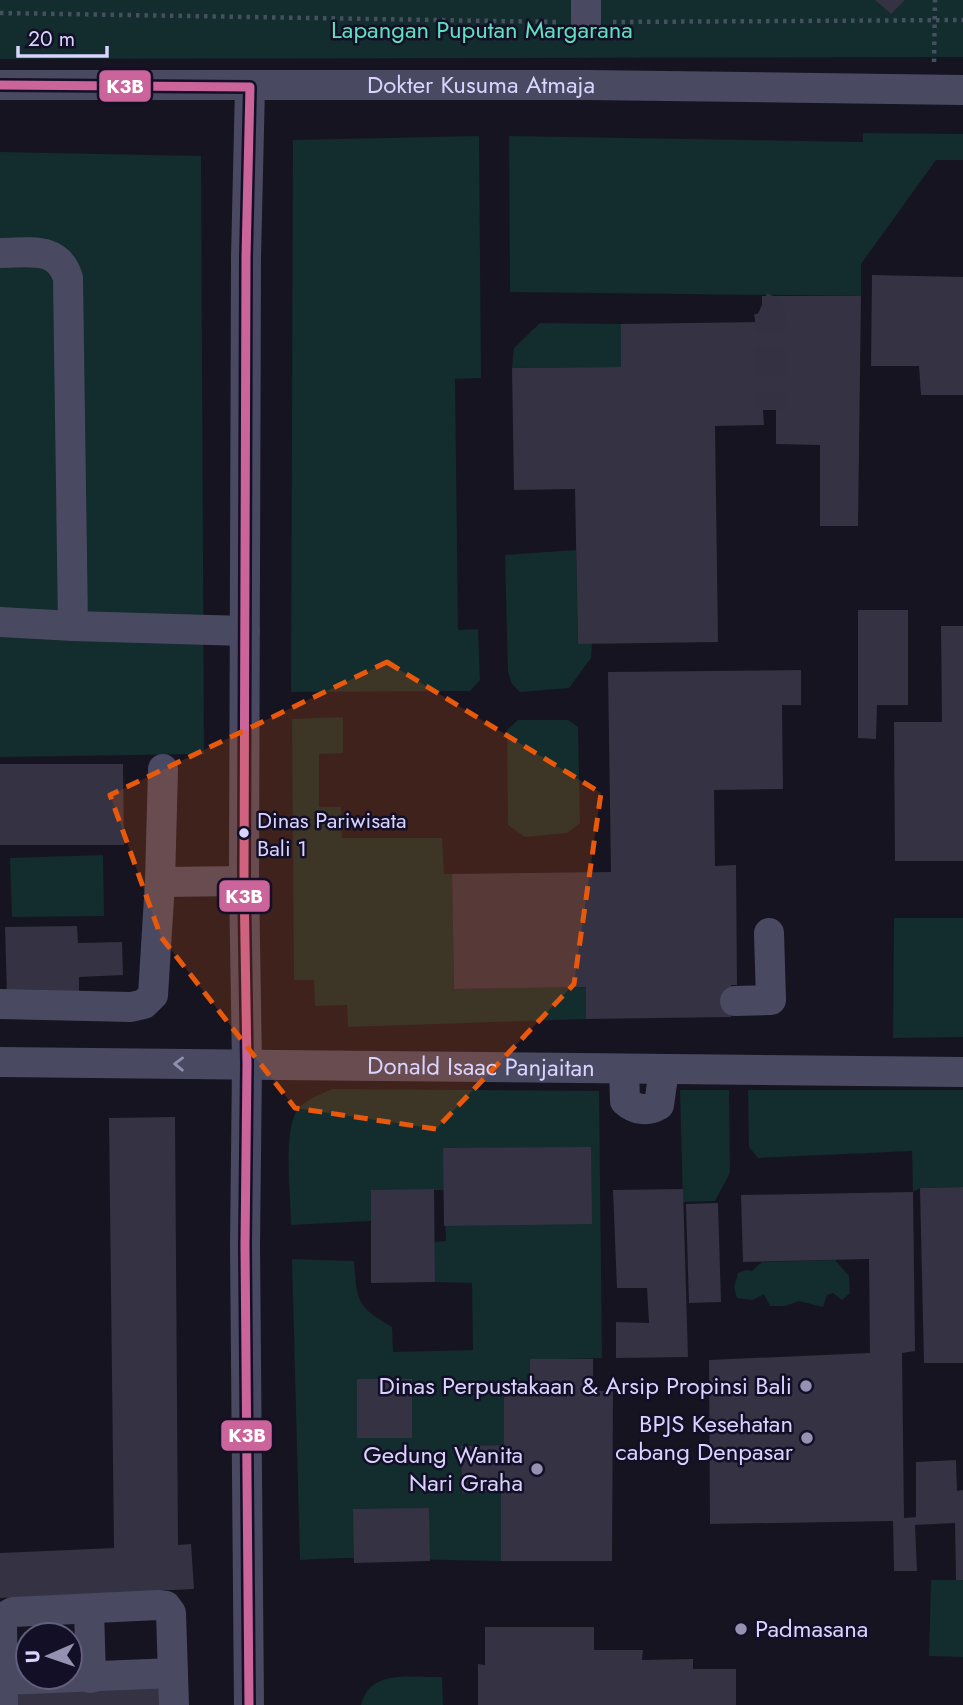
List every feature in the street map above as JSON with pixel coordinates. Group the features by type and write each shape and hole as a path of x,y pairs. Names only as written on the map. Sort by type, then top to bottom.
{"street":[{"name":"Dokter Kusuma Atmaja","path":"0,85 587,85 963,90"},
{"path":"249,1705 244,881 246,257 250,87"},
{"path":"0,253 40,252 54,257 64,264 68,278 73,626"},
{"path":"0,622 245,632"},
{"path":"0,1004 131,1007 144,1004 153,995 163,769"},
{"path":"160,882 244,881"},
{"path":"735,1001 771,1000 769,933"},
{"name":"Donald Isaac Panjaitan","path":"0,1062 963,1072"},
{"path":"624,1069 625,1101 633,1108 651,1110 659,1105 664,1069"},
{"path":"173,1673 91,1678 3,1692 2,1618 13,1612 166,1606 172,1613 174,1705"},
{"path":"89,1610 91,1678"}],"path":[{"path":"933,90 935,0"},
{"path":"0,13 586,11 963,20"}],"highlighted area":[{"path":"387,662 601,793 574,984 436,1129 295,1108 161,937 110,795"}],"green space":[{"name":"Lapangan Puputan Margarana","path":"0,0 963,0 963,57 0,59"},
{"path":"863,133 963,134 963,160 936,160 861,264 861,296 510,292 509,136 863,142"},
{"path":"479,136 481,378 455,379 458,630 478,629 480,680 470,691 291,692 293,140"},
{"path":"0,152 201,156 204,754 0,757"},
{"path":"540,323 621,324 621,367 512,368 514,348"},
{"path":"576,550 578,644 592,644 591,658 569,688 520,692 512,684 508,672 505,555"},
{"path":"343,717 343,753 319,754 319,807 341,807 342,838 442,838 444,874 452,874 454,989 586,987 586,1019 348,1027 347,1005 315,1006 314,980 294,980 292,719"},
{"path":"518,720 568,720 578,727 580,823 567,833 525,837 508,825 507,730"},
{"path":"103,855 104,916 12,917 10,858"},
{"path":"894,918 963,918 963,1037 893,1038"},
{"path":"332,1089 599,1091 602,1358 531,1360 530,1391 504,1392 504,1445 461,1446 462,1493 501,1491 501,1561 375,1558 300,1560 292,1259 354,1261 356,1286 361,1302 371,1314 392,1327 393,1352 473,1350 472,1283 435,1282 434,1242 446,1241 444,1190 371,1190 371,1221 291,1225 289,1151 292,1123 303,1104"},
{"path":"680,1090 729,1090 730,1173 715,1201 683,1202"},
{"path":"748,1090 963,1090 963,1187 920,1188 913,1192 912,1151 758,1158 749,1147"},
{"path":"835,1260 849,1276 850,1293 842,1300 833,1293 827,1295 823,1307 799,1301 785,1306 770,1306 764,1294 753,1300 737,1298 734,1287 738,1273 752,1271 762,1262"},
{"path":"931,1580 963,1580 963,1657 929,1656"},
{"path":"442,1677 443,1705 361,1705 373,1685 383,1680"}],"building":[{"path":"875,0 905,0 891,14"},
{"path":"872,275 963,277 963,395 921,395 919,366 871,366"},
{"path":"762,296 861,296 858,526 820,526 820,445 776,444 776,409 763,410 764,425 715,426 718,642 578,644 575,489 514,490 512,368 621,367 621,324 762,322"},
{"path":"858,610 908,610 908,705 877,705 876,739 858,738"},
{"path":"941,626 963,626 963,861 895,861 894,722 942,722"},
{"path":"801,670 801,705 782,705 783,789 714,790 715,866 736,865 737,985 731,985 731,1017 586,1019 586,987 454,989 452,874 611,872 608,672"},
{"path":"0,764 123,764 124,845 0,845"},
{"path":"77,926 78,943 122,942 123,975 79,977 79,994 7,996 5,927"},
{"path":"175,1117 178,1545 191,1544 194,1589 0,1598 0,1553 114,1548 109,1118"},
{"path":"591,1147 592,1224 444,1226 443,1148"},
{"path":"963,1187 963,1363 924,1363 920,1188"},
{"path":"434,1189 435,1282 371,1283 371,1190"},
{"path":"683,1189 688,1357 616,1358 616,1322 649,1323 647,1288 617,1288 613,1190"},
{"name":"Dinas Perpustakaan & Arsip Propinsi Bali","path":"913,1192 915,1351 902,1353 904,1518 916,1517 916,1462 956,1460 957,1491 963,1490 963,1580 956,1580 955,1523 915,1525 917,1571 894,1571 893,1521 710,1524 709,1360 870,1353 869,1259 743,1262 741,1195"},
{"path":"718,1203 721,1302 689,1303 686,1204"},
{"name":"Gedung Wanita Nari Graha","path":"530,1359 593,1359 593,1391 613,1391 612,1561 501,1561 501,1491 462,1493 461,1446 504,1445 504,1392 530,1391"},
{"path":"357,1379 412,1379 412,1438 357,1438"},
{"path":"429,1508 430,1561 354,1563 353,1509"},
{"path":"485,1627 594,1627 594,1650 643,1650 642,1660 693,1659 693,1669 736,1669 736,1705 478,1705 478,1664 485,1665"},
{"path":"168,1677 169,1705 9,1705 8,1682 14,1682 14,1691 84,1691 84,1680"}],"tunnel":[{"path":"761,307 768,310 770,316 770,410"}],"transit line":[{"name":"K3B","path":"0,85 250,87"},
{"name":"K3B","path":"249,1705 244,881 246,257 250,87"}],"place":[{"name":"Dinas Pariwisata Bali 1","path":"244,833"},
{"name":"Dinas Perpustakaan & Arsip Propinsi Bali","path":"806,1386"},
{"name":"BPJS Kesehatan cabang Denpasar","path":"807,1438"},
{"name":"Gedung Wanita Nari Graha","path":"537,1469"},
{"name":"Padmasana","path":"741,1629"}]}
